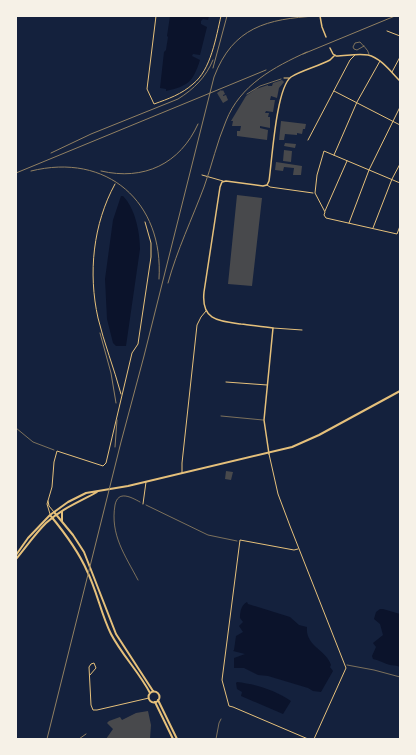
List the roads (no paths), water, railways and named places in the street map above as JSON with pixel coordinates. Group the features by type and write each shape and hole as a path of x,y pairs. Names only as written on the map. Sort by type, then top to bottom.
{"main road":[{"path":"16,555 28,538 50,515 80,496 91,491 146,482 292,448 400,391"},
{"path":"16,559 52,518 70,505 98,491"},
{"path":"62,511 62,522"},
{"path":"54,512 84,552 107,615 119,641 153,692 158,694 159,697 157,701 173,739"},
{"path":"50,515 75,548 82,560 92,581 112,635 150,693 149,698 152,702 157,701"},
{"path":"157,701 177,739"}],"street":[{"path":"156,16 147,89 154,104 175,96 194,84 201,77 210,60 221,16"},
{"path":"320,16 326,37"},
{"path":"387,31 400,36"},
{"path":"330,48 335,55"},
{"path":"284,78 290,78 330,60 335,55 356,55 369,56 380,61 400,81"},
{"path":"308,140 350,60 356,55"},
{"path":"392,73 400,57"},
{"path":"334,155 357,102 380,61"},
{"path":"267,185 269,181 281,97 285,85 290,78"},
{"path":"334,91 400,125"},
{"path":"349,223 369,170 400,107"},
{"path":"400,183 324,151 317,175 314,193 325,212 324,215 326,218 397,234 400,226"},
{"path":"325,212 347,161"},
{"path":"373,229 392,180 400,164"},
{"path":"202,175 220,179 223,182 229,181 263,186 267,185 270,187 314,193"},
{"path":"223,182 220,187 204,292 206,311 216,320 222,322 302,330"},
{"path":"115,184 105,204 98,228 94,248 93,281 101,330 122,395"},
{"path":"50,515 47,507 52,487 54,462 57,451 103,466 106,463 132,354 138,343 150,265 151,247 145,222"},
{"path":"182,473 197,329 199,320 206,311"},
{"path":"272,328 264,420 269,454 278,494 298,549 346,668 314,739"},
{"path":"226,382 267,386"},
{"path":"143,504 146,482"},
{"path":"48,501 49,506 54,512"},
{"path":"298,549 294,550 240,540 222,680 229,706 308,739"},
{"path":"90,675 96,668 94,664 89,666 91,705 93,710 149,698"}],"lane":[{"path":"364,46 357,50 353,47 353,45 357,42 360,42 364,46 368,52 369,56"},
{"path":"221,416 264,420"}],"water":[{"path":"170,16 209,16 208,20 203,19 201,21 201,24 207,27 200,55 193,54 192,56 200,60 195,73 185,85 166,91 166,89 160,88"},
{"path":"121,196 123,196 127,201 134,214 138,228 140,249 126,346 116,346 113,343 107,319 105,279 113,220"},
{"path":"247,602 248,604 290,617 299,625 307,627 309,639 329,660 331,665 330,667 333,671 321,692 313,691 308,688 268,676 258,675 244,668 234,668 234,658 245,654 233,651 236,636 243,632 239,626 243,622 240,618 240,613 242,607"},
{"path":"380,609 400,614 400,667 373,659 372,656 376,647 373,643 383,635 380,624 374,619 376,612"},
{"path":"237,682 265,688 291,701 283,714 241,696 242,692 237,689"}],"railway":[{"path":"213,68 227,16"},
{"path":"47,739 214,77 222,60 231,47 254,29 267,23 298,17 316,16"},
{"path":"303,54 395,16"},
{"path":"168,283 180,247 204,187 223,129 232,108 249,87 259,79 282,64 307,52"},
{"path":"51,153 91,134 178,99 199,82 207,72 213,60"},
{"path":"16,173 266,70"},
{"path":"101,171 132,174 159,166 171,159 181,150 198,124"},
{"path":"31,171 59,167 84,169 106,177 125,189 141,206 152,227 158,251 159,279"},
{"path":"100,333 111,373 116,403"},
{"path":"115,447 117,420"},
{"path":"79,739 86,734"}]}
